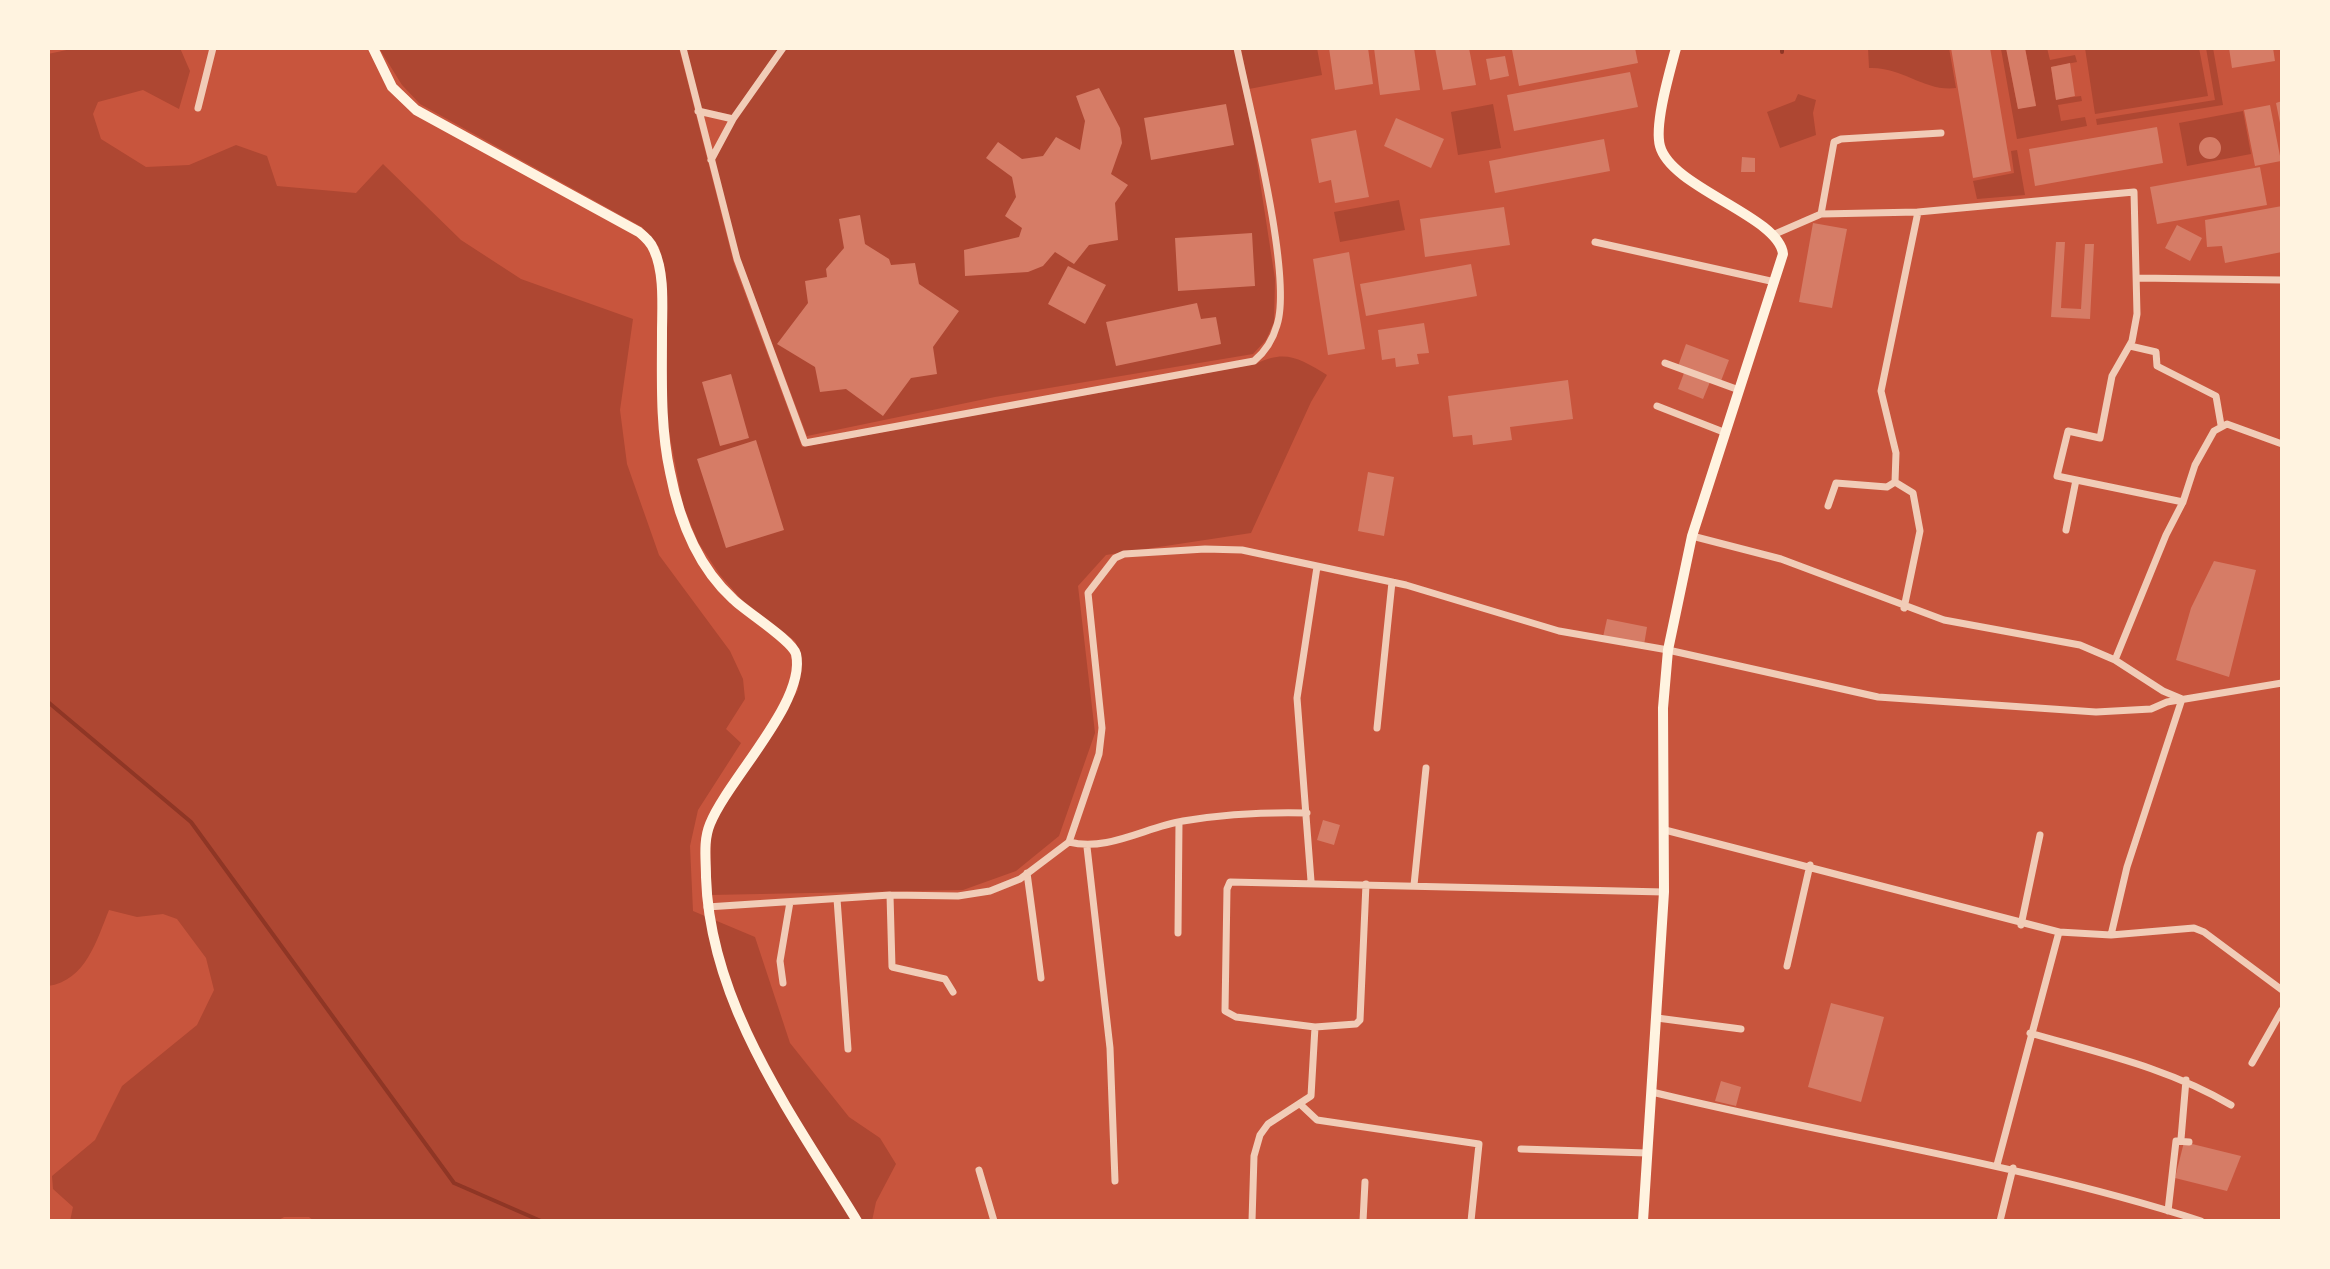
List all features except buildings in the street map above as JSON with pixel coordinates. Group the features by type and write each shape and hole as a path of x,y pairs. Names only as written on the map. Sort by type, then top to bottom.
{"main road":[{"path":"373,48 392,87 430,118 639,232 656,252 662,300 662,420 677,503 693,545 706,567 731,598 792,646 797,667 789,695 729,788 710,825 705,843 707,907 719,963 760,1061 857,1221"},
{"path":"1643,1221 1664,892 1663,708 1668,650 1692,536 1783,254 1775,234 1727,205 1663,152 1659,135 1676,48"}],"street":[{"path":"198,108 213,48"},
{"path":"683,48 737,259 805,443 1254,361 1262,354 1278,324 1280,278 1237,48"},
{"path":"711,160 733,119 783,48"},
{"path":"698,111 733,119"},
{"path":"1821,214 1834,142 1841,139 1941,133"},
{"path":"1775,234 1821,214 1918,212 2133,191 2136,196 2137,314 2130,346 2112,376 2100,438 2068,431 2057,476 2183,502"},
{"path":"1895,482 1896,453 1881,391 1918,212"},
{"path":"1595,242 1775,282"},
{"path":"2137,278 2282,280"},
{"path":"2115,660 2166,535 2183,502 2195,465 2221,425 2216,396 2157,366 2156,352 2130,346"},
{"path":"1665,363 1739,390"},
{"path":"1657,406 1726,433"},
{"path":"2221,425 2234,425 2282,444"},
{"path":"2066,530 2076,480"},
{"path":"1828,506 1836,483 1852,487 1856,482 1863,482 1887,487 1895,482"},
{"path":"1895,482 1913,493 1920,522 1904,608"},
{"path":"1692,536 1781,559 1904,608 1944,620 2080,645 2115,660 2182,699"},
{"path":"707,907 890,895 958,896 990,891 1027,873 1069,842 1101,743 1088,596 1092,584 1115,558 1124,554 1242,550 1392,582 1559,631 1668,650 1878,697 2096,712 2151,709 2182,699 2282,683"},
{"path":"1311,881 1297,698 1317,567"},
{"path":"1377,728 1392,582"},
{"path":"2111,935 2127,867 2182,699"},
{"path":"1414,885 1426,768"},
{"path":"1069,842 1087,847 1179,822 1239,813 1307,813"},
{"path":"1178,933 1179,822"},
{"path":"1665,830 1810,865 2021,925 2059,932 2111,935 2194,928 2204,932 2282,990"},
{"path":"2021,925 2040,835"},
{"path":"1087,847 1110,1048 1115,1181"},
{"path":"1787,966 1810,865"},
{"path":"1027,873 1041,978"},
{"path":"1366,884 1360,1020 1356,1024 1315,1027 1236,1017 1225,1011 1222,1005 1227,889 1230,882 1311,881 1664,892"},
{"path":"890,895 892,967 945,979 953,992"},
{"path":"837,899 848,1049"},
{"path":"783,983 780,961 790,902"},
{"path":"1997,1165 2059,932"},
{"path":"2252,1063 2282,1010"},
{"path":"1657,1018 1741,1029"},
{"path":"1252,1221 1256,1144 1268,1124 1300,1104 1314,1089 1315,1027"},
{"path":"2030,1033 2186,1080 2231,1105"},
{"path":"2168,1211 2176,1141 2185,1140 2186,1080"},
{"path":"1652,1092 1779,1123 2013,1168 2201,1221"},
{"path":"1300,1104 1317,1120 1479,1144 1471,1221"},
{"path":"1521,1149 1647,1153"},
{"path":"2000,1221 2013,1168"},
{"path":"979,1170 994,1221"},
{"path":"1363,1221 1365,1182"}],"shaded area":[{"path":"76,48 180,48 190,71 179,109 143,90 98,102 93,114 101,139 146,167 189,165 236,145 267,156 277,186 356,193 383,164 461,240 521,279 633,319 620,410 627,464 659,555 730,651 743,679 745,699 726,729 741,743 698,810 690,846 693,911 755,937 790,1043 849,1117 880,1138 896,1164 876,1202 872,1221 314,1221 309,1217 284,1217 277,1221 70,1221 73,1207 53,1189 52,1176 95,1140 122,1086 197,1025 214,990 206,958 177,919 163,914 137,917 109,910 81,967 72,976 48,986 48,54"},
{"path":"379,48 679,48 734,264 802,447 1256,364 1276,357 1293,358 1327,375 1311,402 1251,533 1106,555 1078,586 1095,733 1059,836 1016,871 963,890 710,895 711,827 798,690 801,656 795,641 742,600 720,575 698,542 683,505 667,421 665,269 659,247 642,227 420,104 402,85"},
{"path":"686,48 779,48 732,115 700,108"},
{"path":"786,48 1234,48 1254,143 1275,279 1274,322 1266,340 1253,354 995,397 807,436 740,258 714,162 735,121"},
{"path":"1241,48 1317,48 1322,75 1249,89"},
{"path":"1868,48 1949,48 1956,88 1934,86 1892,71 1869,68"},
{"path":"2006,48 2018,109 2036,105 2025,48 2047,48 2050,60 2075,55 2077,62 2051,67 2056,99 2081,96 2082,101 2058,105 2061,121 2085,117 2087,126 2017,139 2001,49"},
{"path":"2085,48 2199,48 2208,96 2095,114"},
{"path":"2206,48 2213,48 2223,105 2097,125 2096,119 2215,100"},
{"path":"1798,94 1816,100 1813,113 1816,135 1780,148 1767,112 1795,101"},
{"path":"1493,104 1501,148 1458,155 1451,112"},
{"path":"2243,111 2251,154 2187,166 2179,123"},
{"path":"2017,150 2025,195 1977,199 1973,181 2014,173 2011,151"},
{"path":"1399,200 1405,230 1340,242 1334,212"}],"waterway":[{"path":"48,702 191,822 454,1183 541,1221"}]}
